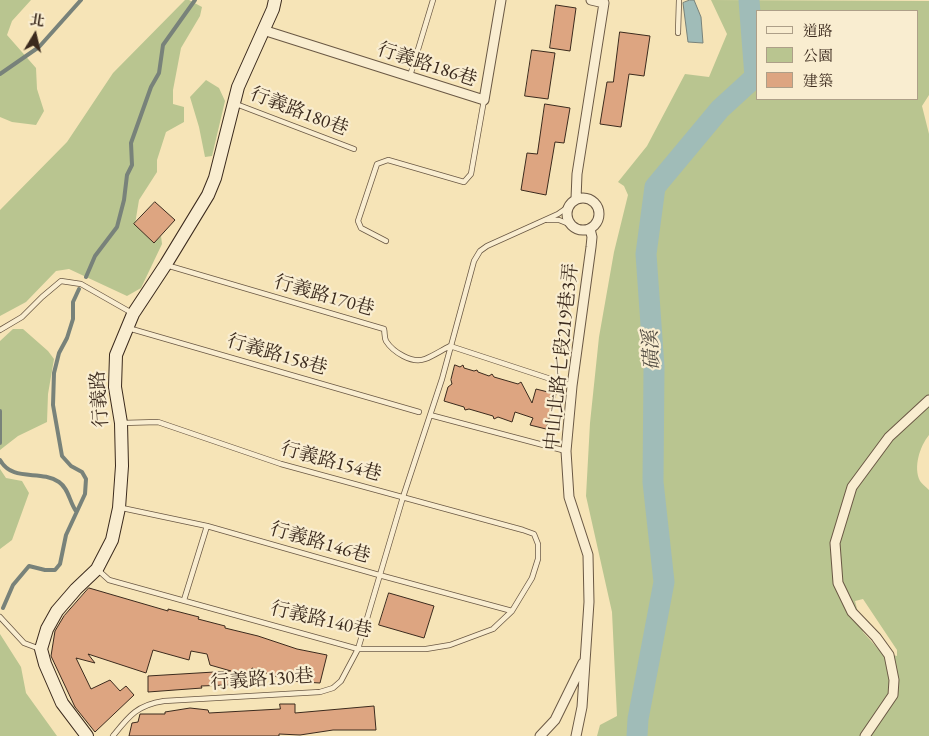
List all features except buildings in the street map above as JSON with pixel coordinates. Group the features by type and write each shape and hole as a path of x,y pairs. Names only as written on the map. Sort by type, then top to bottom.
{"street":[{"name":"行義路","path":"42,649 47,629 57,611 97,569 112,540 120,508 121,424 115,387 116,354 133,314 208,195 215,178 238,87 273,9 275,0"},
{"name":"行義路186巷","path":"263,30 484,100 501,0"},
{"path":"576,199 577,174 604,1 591,0"},
{"path":"577,174 582,192 596,205 599,216 598,222 590,229 578,230 569,224 566,213 568,207 576,199 587,198"},
{"name":"中山北路七段219巷3弄","path":"576,736 582,707 589,602 588,555 569,498 566,451 572,386 591,248 592,237 590,229"},
{"name":"中山北路七段219巷3弄","path":"578,230 585,237 591,248"},
{"path":"865,736 893,695 894,680 889,655 852,612 838,583 835,543 852,487 889,437 929,400"},
{"path":"42,649 45,664 62,703 87,736"},
{"path":"540,736 555,720 585,658"}],"lane":[{"path":"410,76 433,0"},
{"path":"678,33 679,0"},
{"path":"386,241 361,228 358,222 377,164 388,160 464,182 471,174 484,100"},
{"name":"行義路180巷","path":"233,103 354,149"},
{"name":"行義路130巷","path":"113,736 136,710 150,703 320,692 333,688 341,681 358,649 403,497 442,379 472,269 480,251 546,220 568,207"},
{"path":"546,220 559,220 569,224"},
{"name":"行義路170巷","path":"166,264 384,329 385,339 391,346 401,355 413,359 423,360 450,346"},
{"path":"1,328 22,317 42,296 62,281 81,284 133,314"},
{"name":"行義路158巷","path":"126,328 420,412"},
{"path":"450,346 572,386"},
{"path":"430,415 566,451"},
{"name":"行義路154巷","path":"121,424 158,422 281,464 534,534"},
{"name":"行義路146巷","path":"120,508 207,526 512,611"},
{"path":"184,600 207,526"},
{"name":"行義路140巷","path":"97,569 109,580 358,649 426,649 450,645 493,629 512,611 532,578 538,559 538,544 534,534"},
{"path":"0,617 24,643 42,649"}],"green space":[{"path":"0,0 31,0 12,21 7,35 36,68 37,89 44,111 36,125 12,122 0,117"},
{"path":"185,0 189,0 202,7 200,16 181,48 173,90 173,104 184,107 184,122 166,132 157,160 157,172 139,200 135,224 154,243 161,236 162,244 141,288 127,296 69,269 56,271 26,302 0,316 0,210 67,142 113,73"},
{"path":"711,0 929,1 929,95 922,106 929,134 929,435 920,451 917,469 920,481 929,490 929,736 597,736 600,725 617,716 612,612 586,496 590,423 599,337 614,252 628,195 624,186 618,182 647,146 685,74 709,77 727,34","holes":["863,599 897,650 897,656 881,652 863,632 855,601"]},
{"path":"206,80 219,88 225,101 212,156 205,157 190,97"},
{"path":"13,329 23,329 48,351 54,359 48,394 47,422 18,436 0,450 0,341"},
{"path":"0,469 6,478 22,481 29,493 12,540 0,549"},
{"path":"0,634 21,667 26,693 57,736 0,736"}],"water":[{"path":"694,0 701,17 703,43 688,42 683,3"}],"waterway":[{"path":"0,74 39,47 81,0"},
{"path":"86,277 95,256 117,227 124,200 127,175 132,165 131,143 151,87 159,73 163,45 195,0"},
{"name":"磺溪","path":"637,736 638,719 664,582 653,482 654,367 646,254 655,187 720,109 755,77 749,0"},
{"path":"3,608 13,585 29,566 45,570 55,570 60,564 66,535 85,494 86,479 82,472 71,466 62,456 53,405 54,373 59,353 67,338 73,319 73,302 79,289"},
{"path":"0,411 0,443"},
{"path":"0,460 5,467 19,474 44,476 59,482 65,488 76,511"}]}
